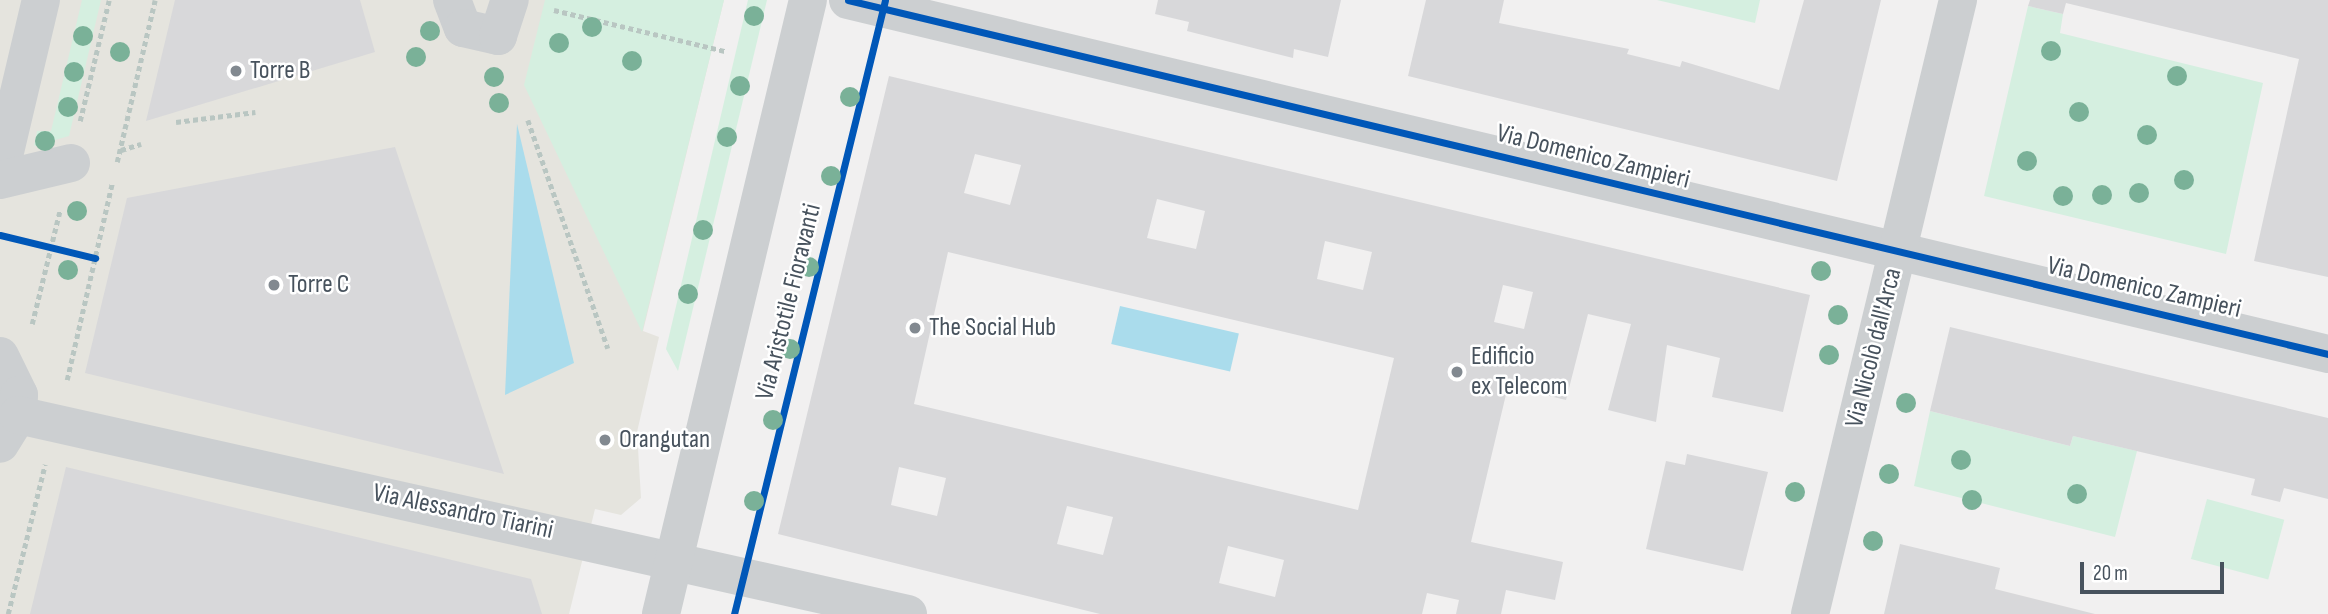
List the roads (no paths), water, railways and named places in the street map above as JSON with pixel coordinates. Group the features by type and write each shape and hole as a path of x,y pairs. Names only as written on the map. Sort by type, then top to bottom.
{"street":[{"path":"0,173 41,0"},
{"path":"452,0 463,28 498,36 526,4"},
{"name":"Via Aristotile Fioravanti","path":"660,614 808,0"},
{"name":"Via Domenico Zampieri","path":"848,0 2328,354"},
{"name":"Via Nicolò dall'Arca","path":"1810,614 1958,0"},
{"path":"0,180 71,163"},
{"path":"0,356 14,376 9,430"},
{"name":"Via Alessandro Tiarini","path":"9,430 674,558 908,614"}],"water":[{"path":"517,124 574,363 505,395"},
{"path":"1120,306 1239,333 1230,371 1111,344"}],"place":[{"name":"Torre B","path":"236,71"},
{"name":"Torre C","path":"274,285"},
{"name":"The Social Hub","path":"915,328"},
{"name":"Edificio ex Telecom","path":"1457,372"},
{"name":"Orangutan","path":"605,440"}]}
